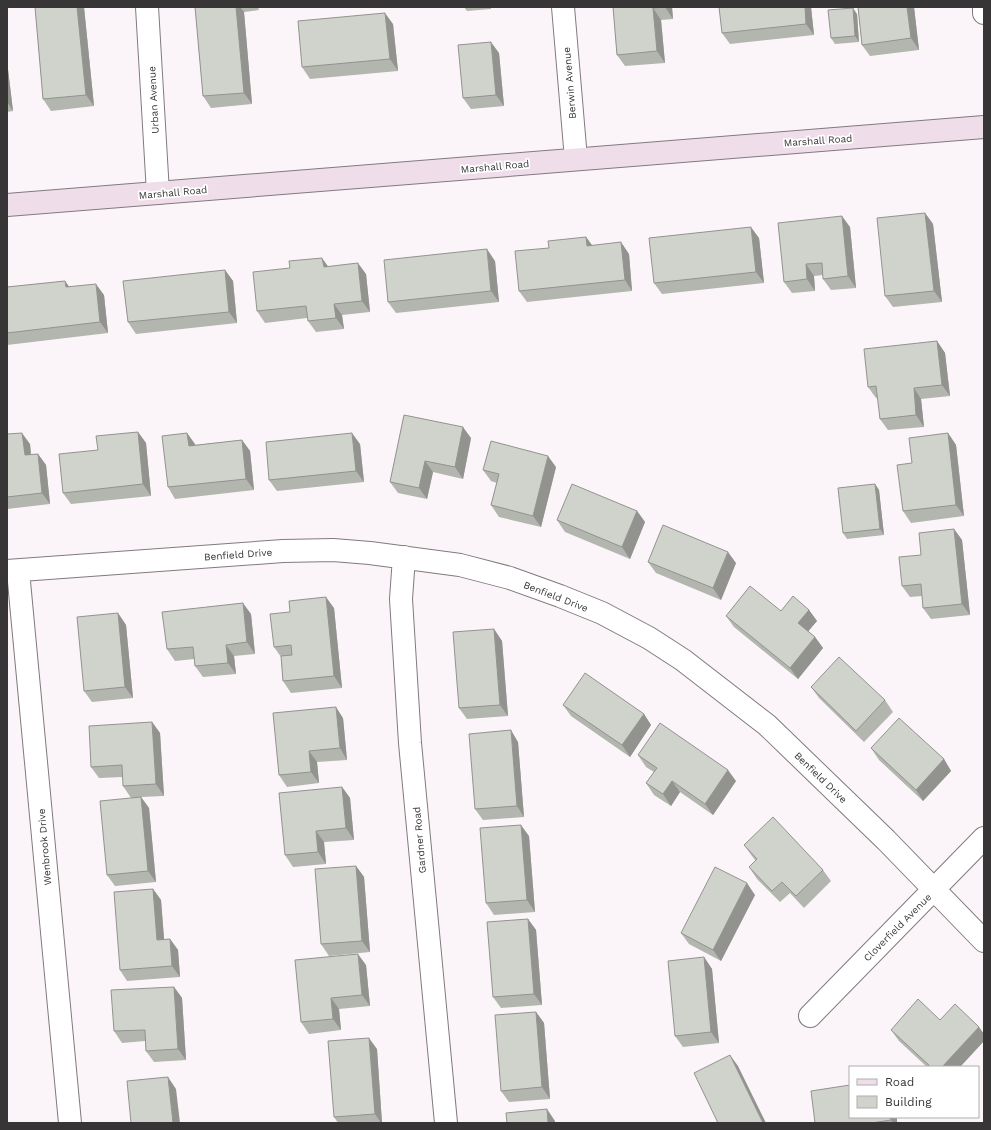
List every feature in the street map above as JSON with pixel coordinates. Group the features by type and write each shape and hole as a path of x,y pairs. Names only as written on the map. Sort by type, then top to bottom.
{"street":[{"name":"Urban Avenue","path":"147,7 158,193"},
{"name":"Berwin Avenue","path":"563,7 576,159"},
{"path":"984,7 984,13"},
{"name":"Marshall Road","path":"7,205 984,127"},
{"name":"Benfield Drive","path":"12,571 282,551 333,550 404,557 460,565 510,578 560,596 602,613 649,638 683,660 767,725 886,840 984,941"},
{"name":"Gardner Road","path":"404,557 400,599 410,743 446,1123"},
{"name":"Wenbrook Drive","path":"12,571 70,1123"},
{"name":"Cloverfield Avenue","path":"810,1016 984,838"}],"building":[{"path":"35,7 77,7 86,95 43,99"},
{"path":"195,7 236,7 244,93 203,96"},
{"path":"613,7 665,7 653,8 657,51 617,55"},
{"path":"719,7 805,7 806,24 722,33"},
{"path":"858,7 907,7 911,38 862,45"},
{"path":"853,8 855,36 831,38 828,10"},
{"path":"385,13 390,59 302,67 298,21"},
{"path":"491,42 496,95 463,98 458,45"},
{"path":"925,213 934,291 885,296 877,218"},
{"path":"842,216 848,276 823,279 822,263 806,264 807,279 784,282 778,223"},
{"path":"751,227 756,272 654,283 649,238"},
{"path":"586,237 587,246 621,242 625,280 519,291 515,251 549,248 548,241"},
{"path":"487,249 491,291 388,302 384,260"},
{"path":"322,258 324,267 358,263 362,301 334,304 336,318 308,321 306,306 257,311 253,272 290,268 289,261"},
{"path":"225,270 229,312 128,322 123,281"},
{"path":"65,281 66,287 96,284 100,322 7,333 7,287"},
{"path":"937,341 942,385 914,388 916,415 880,419 876,386 868,387 864,349"},
{"path":"404,415 463,427 455,467 425,461 419,488 390,482"},
{"path":"138,432 143,484 63,493 59,454 98,450 96,436"},
{"path":"22,433 25,455 38,454 42,493 7,497 7,434"},
{"path":"187,433 189,446 242,440 246,479 168,487 162,436"},
{"path":"352,433 356,471 269,480 266,442"},
{"path":"948,433 956,505 903,511 897,465 912,463 909,438"},
{"path":"491,441 548,456 533,516 491,505 499,474 483,470"},
{"path":"572,484 637,511 622,547 557,520"},
{"path":"875,484 880,529 843,533 838,488"},
{"path":"663,525 728,552 713,588 648,562"},
{"path":"954,529 962,604 923,608 921,584 902,586 899,557 921,555 919,533"},
{"path":"750,586 781,611 793,596 809,610 798,623 815,637 790,668 726,616"},
{"path":"326,597 334,676 283,681 281,656 292,655 291,645 274,647 270,614 290,612 289,601"},
{"path":"243,603 247,642 226,645 228,663 195,666 193,647 167,649 162,612"},
{"path":"118,613 125,687 84,691 77,617"},
{"path":"494,629 500,705 459,708 453,632"},
{"path":"839,657 885,700 856,731 811,687"},
{"path":"585,673 644,714 622,745 563,705"},
{"path":"336,707 340,748 309,751 311,772 279,775 273,713"},
{"path":"899,718 944,759 916,790 871,748"},
{"path":"152,722 156,784 123,786 122,765 91,767 89,726"},
{"path":"660,723 728,770 705,804 672,781 663,794 646,783 657,768 638,755"},
{"path":"511,730 517,806 475,809 469,734"},
{"path":"342,787 346,828 316,831 318,852 285,855 279,793"},
{"path":"141,797 148,871 107,875 100,801"},
{"path":"773,817 823,870 796,896 782,882 772,891 749,867 757,859 744,845"},
{"path":"521,825 527,900 486,903 480,828"},
{"path":"356,866 362,941 321,944 315,869"},
{"path":"715,867 747,883 713,950 681,933"},
{"path":"153,889 157,940 170,939 172,966 120,970 114,892"},
{"path":"528,919 534,994 493,997 487,922"},
{"path":"358,954 362,995 331,998 333,1019 301,1022 295,960"},
{"path":"704,957 711,1032 675,1036 668,961"},
{"path":"174,987 178,1049 146,1051 145,1030 114,1031 111,990"},
{"path":"918,999 940,1020 955,1004 979,1027 943,1066 930,1066 891,1030"},
{"path":"536,1012 542,1087 501,1091 495,1015"},
{"path":"369,1038 375,1114 334,1117 328,1041"},
{"path":"730,1055 763,1123 718,1123 694,1073"},
{"path":"168,1077 173,1123 131,1123 127,1081"},
{"path":"849,1085 849,1118 890,1118 891,1120 872,1123 815,1123 811,1091"},
{"path":"547,1109 548,1123 507,1123 506,1113"}]}
